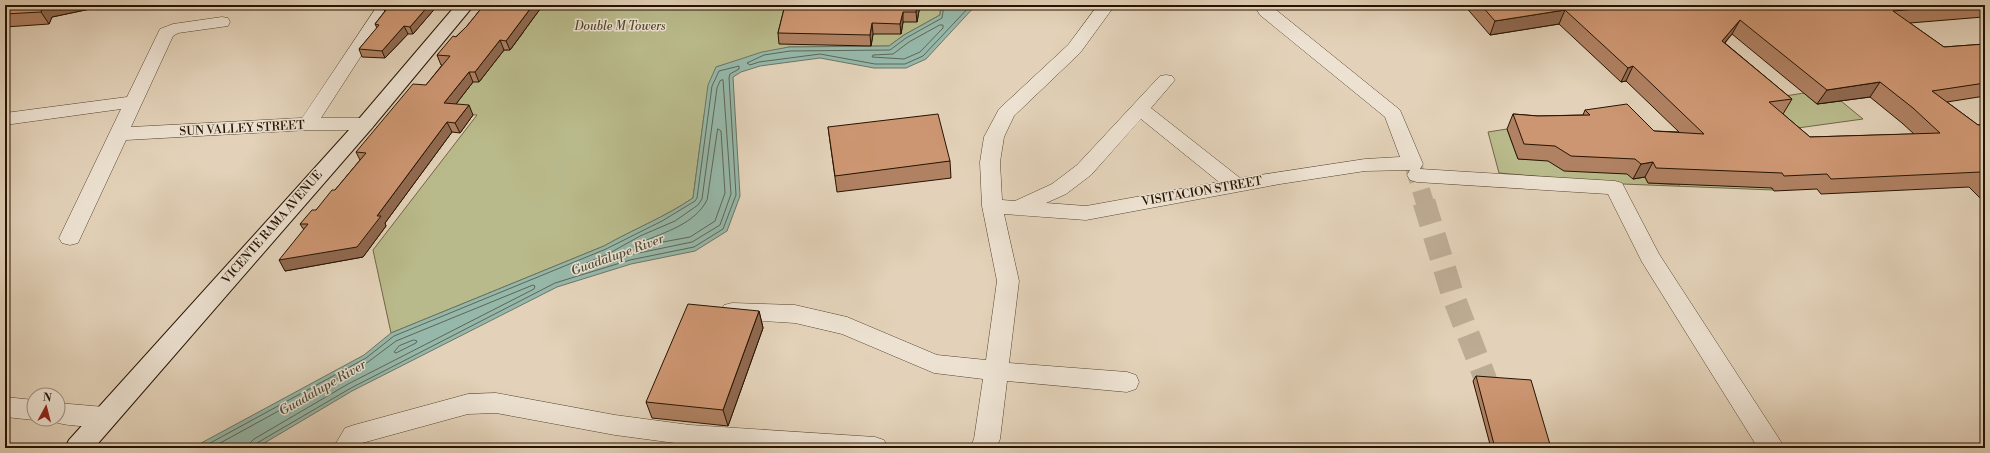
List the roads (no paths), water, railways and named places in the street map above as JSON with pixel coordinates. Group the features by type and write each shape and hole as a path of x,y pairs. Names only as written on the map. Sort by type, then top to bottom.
{"main road":[{"name":"VICENTE RAMA AVENUE","path":"78,448 365,124 465,5"}],"street":[{"path":"308,124 345,65 386,5"},
{"path":"983,448 987,439 1008,281 992,206 990,162 994,137 1006,113 1074,49 1107,5"},
{"path":"1262,5 1266,11 1393,114 1415,169"},
{"path":"70,238 166,33 174,29 222,22"},
{"path":"1018,207 1059,189 1084,170 1166,80"},
{"path":"5,119 133,102"},
{"path":"1140,109 1236,185"},
{"name":"SUN VALLEY STREET","path":"118,134 308,124 365,124"},
{"name":"VISITACION STREET","path":"992,206 1086,213 1236,185 1365,165 1390,163 1415,169 1615,188 1650,257 1772,448"},
{"path":"712,310 794,314 847,326 934,364 1127,382"},
{"path":"346,448 354,436 468,404 496,403 615,425 690,435 875,448"},
{"path":"5,407 26,409"},
{"path":"66,413 104,417"}],"water":[{"name":"Guadalupe River","path":"941,5 976,5 926,59 906,68 874,68 820,58 760,66 741,72 733,77 740,196 727,231 695,251 631,264 557,287 352,391 256,448 192,448 364,355 391,333 604,246 672,211 693,198 708,85 716,67 762,52 789,47 889,46 904,35 940,15"}],"tunnel":[{"path":"1413,164 1425,203"},
{"path":"1424,202 1452,293 1485,378 1505,448"}],"park label":[{"name":"Double M Towers","path":"620,26"}]}
